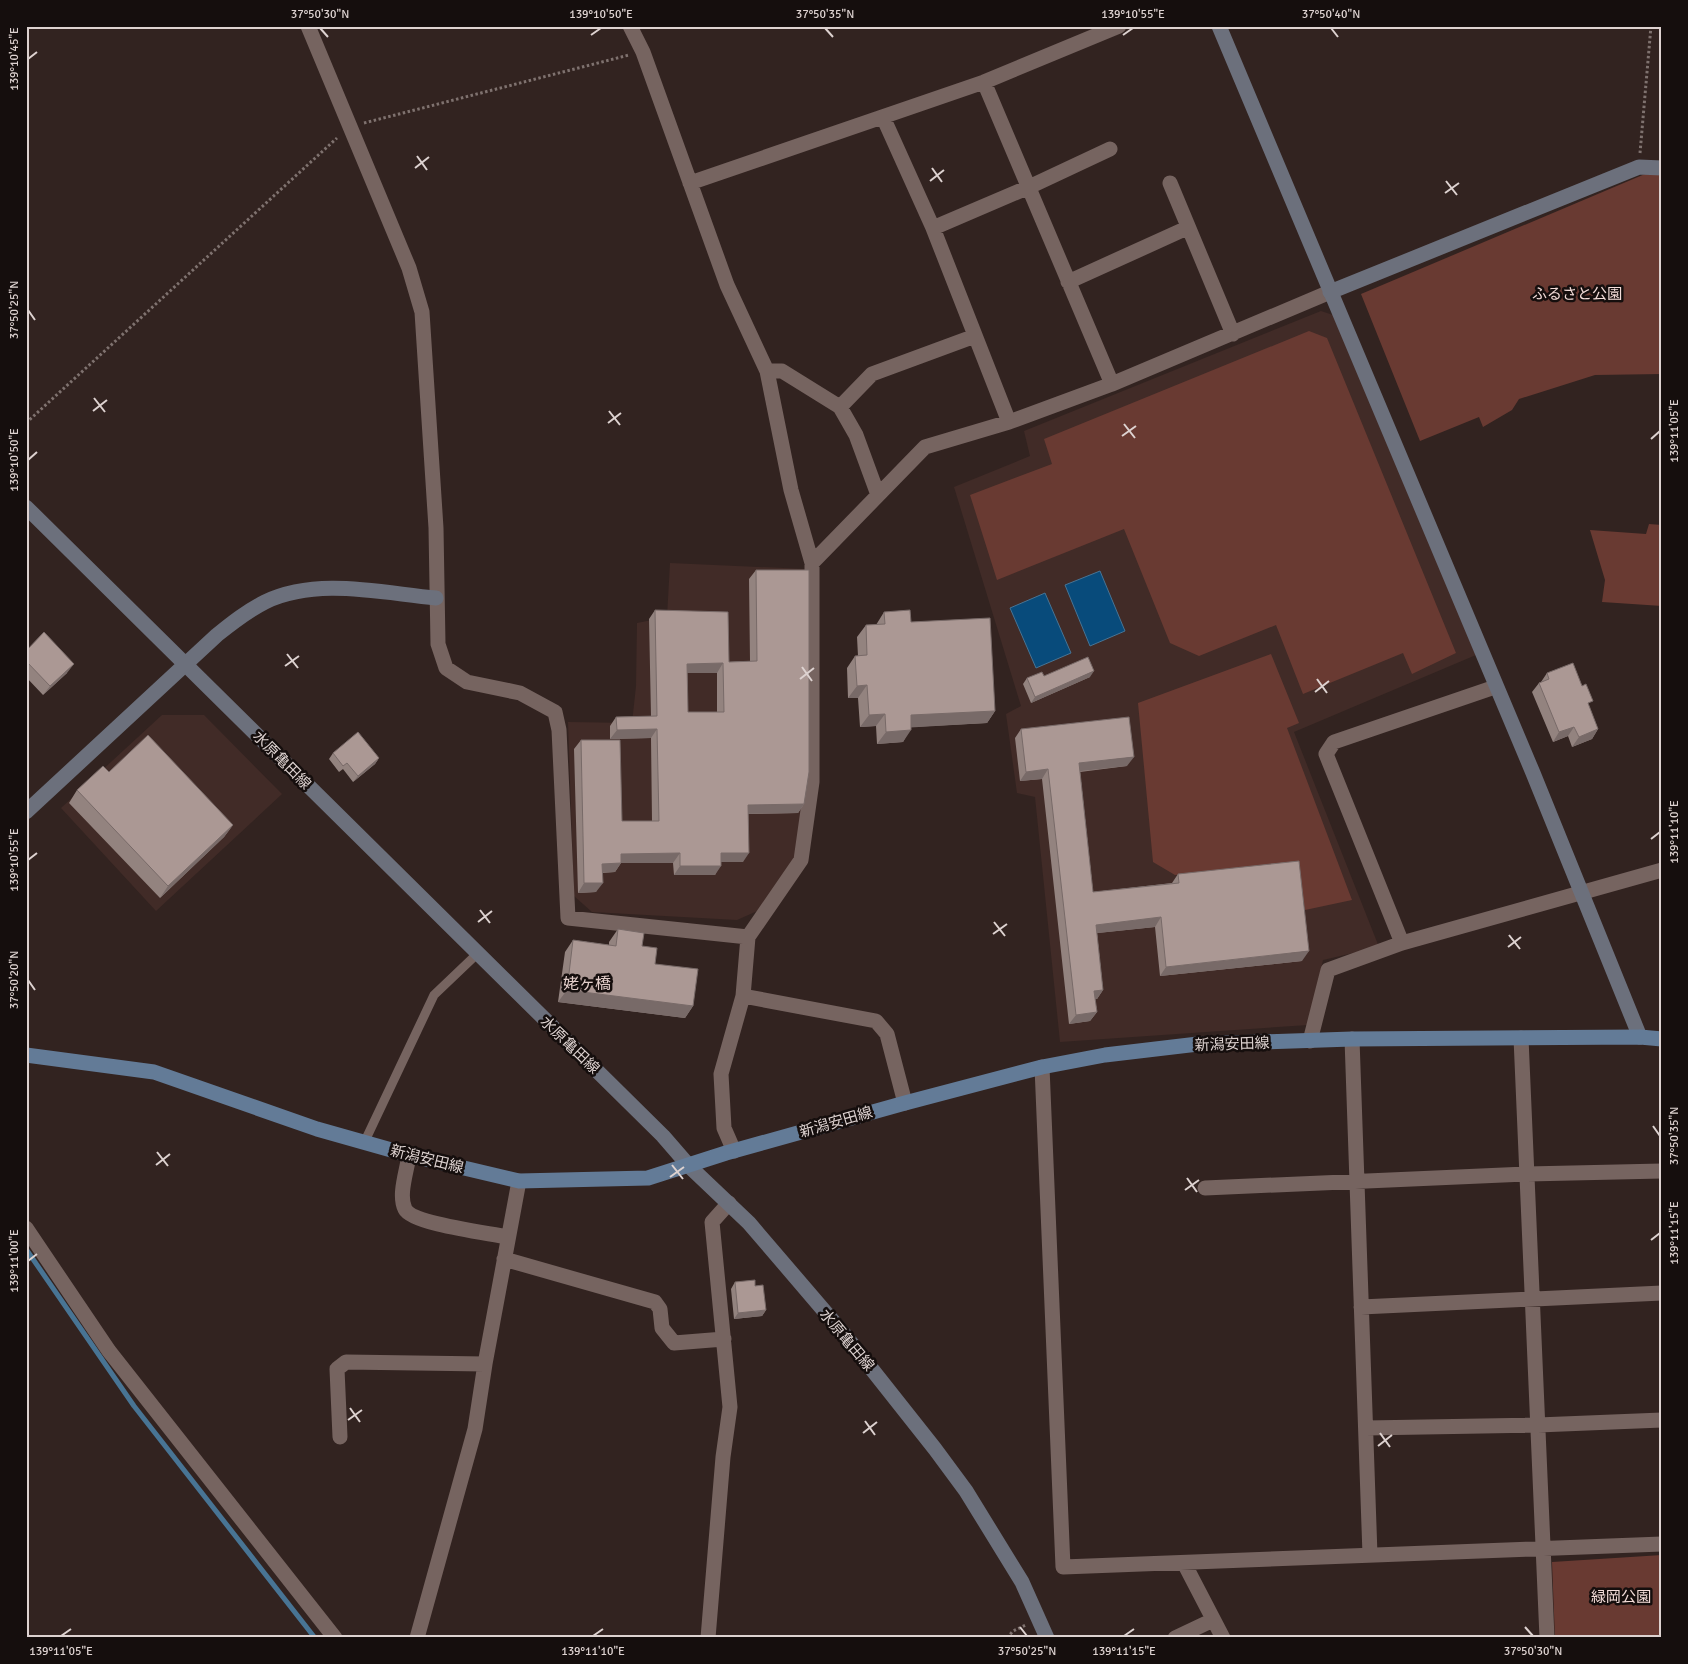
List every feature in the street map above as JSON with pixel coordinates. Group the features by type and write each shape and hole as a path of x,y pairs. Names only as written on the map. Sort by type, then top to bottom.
{"main road":[{"name":"新潟安田線","path":"26,1055 154,1072 317,1129 364,1143 520,1180 648,1178 734,1151 905,1103 1042,1067 1105,1055 1198,1044 1352,1039 1640,1037 1662,1039"}],"street":[{"path":"308,26 409,268 422,312 436,528 438,644 446,668 467,682 520,693 554,712 559,730 568,918 748,937"},
{"path":"630,26 643,52 727,285 767,371 791,490 812,563 812,782 800,860 748,937 742,996 721,1074 724,1128 734,1151"},
{"path":"690,183 984,82 1119,26"},
{"path":"1219,26 1583,893 1640,1037"},
{"path":"984,82 1112,384"},
{"path":"883,117 933,228 1009,422"},
{"path":"933,228 1029,187 1110,149"},
{"path":"812,563 925,447 1009,422 1112,384 1330,292 1639,167 1662,168"},
{"path":"1170,183 1187,228 1233,334"},
{"path":"1068,282 1187,228"},
{"path":"840,407 872,374 975,336"},
{"path":"767,371 782,371 840,407 856,435 878,496"},
{"name":"水原亀田線","path":"26,506 663,1136 689,1166 749,1222 844,1334 935,1449 996,1539 1022,1582 1047,1638"},
{"path":"26,812 217,635 241,616 265,602 289,593 314,589 338,589 436,598"},
{"path":"1402,943 1326,754 1334,742 1495,687"},
{"path":"1310,1041 1328,970 1402,943 1662,870"},
{"path":"742,996 876,1021 887,1034 905,1103"},
{"path":"1521,1038 1547,1638"},
{"path":"1352,1039 1370,1555"},
{"path":"1042,1067 1063,1567 1662,1544"},
{"path":"409,1155 402,1200 405,1211 417,1220 508,1237"},
{"path":"1205,1188 1357,1183 1527,1174 1662,1171"},
{"path":"417,1638 475,1429 504,1258 520,1180"},
{"path":"708,1638 723,1457 730,1407 712,1222 729,1203"},
{"path":"26,1228 109,1351 335,1638"},
{"path":"504,1258 655,1302 660,1309 662,1328 674,1343 724,1340"},
{"path":"1362,1307 1662,1293"},
{"path":"340,1437 337,1369 346,1362 485,1364"},
{"path":"1366,1428 1538,1426 1662,1420"},
{"path":"1184,1563 1222,1638"},
{"path":"1175,1638 1213,1620"}],"lane":[{"path":"364,1143 434,995 478,954"}],"path":[{"path":"1639,167 1651,26"},
{"path":"26,423 349,127 643,52"},
{"path":"1007,1638 1013,1631 1038,1619"}],"shaded area":[{"path":"1321,311 1333,315 1476,655 1294,732 1379,947 1323,960 1308,1025 1060,1042 1035,797 1017,793 1006,714 1021,706 954,487 1030,456 1024,431"},
{"path":"670,563 805,569 806,801 795,867 766,907 737,920 592,912 574,896 568,722 632,723 636,686 637,623 667,617"},
{"path":"162,715 204,715 282,794 156,911 61,808"}],"green space":[{"name":"ふるさと公園","path":"1645,174 1662,175 1662,374 1595,375 1519,399 1512,410 1483,427 1479,417 1420,441 1361,294"},
{"path":"1309,331 1327,338 1456,653 1412,674 1403,653 1303,694 1276,625 1199,656 1170,643 1124,529 997,580 970,495 1052,464 1044,439"},
{"path":"1649,524 1662,525 1662,606 1602,602 1605,580 1590,530 1646,534"},
{"path":"1271,654 1299,723 1287,728 1352,900 1305,910 1297,862 1175,875 1153,862 1138,703"},
{"name":"緑岡公園","path":"1662,1555 1662,1638 1555,1638 1552,1562"}],"water":[{"path":"1100,571 1125,631 1090,646 1065,585"},
{"path":"1045,593 1071,653 1036,668 1010,608"}],"building":[{"path":"756,570 809,570 809,772 804,804 748,805 749,853 721,853 721,866 680,866 680,853 621,854 621,863 602,864 603,883 584,883 581,740 620,740 622,821 659,821 657,729 617,730 616,717 657,716 655,610 728,612 729,662 757,661","holes":["723,663 724,712 688,712 687,664"]},
{"path":"910,610 911,622 990,618 995,711 911,715 911,730 886,732 885,714 869,715 867,685 857,686 855,656 867,655 866,625 885,624 884,612"},
{"path":"44,632 74,664 50,686 26,661 26,651"},
{"path":"1088,657 1094,671 1035,697 1027,678 1042,672 1044,676"},
{"path":"1573,663 1582,686 1586,684 1593,701 1588,703 1598,729 1579,737 1574,727 1559,732 1539,683 1549,679 1547,673"},
{"path":"1129,717 1134,757 1079,763 1093,892 1179,883 1178,874 1299,861 1309,951 1166,967 1161,917 1096,925 1103,990 1094,991 1097,1012 1076,1015 1048,769 1026,772 1021,729"},
{"path":"358,732 379,758 358,776 347,763 343,766 333,753"},
{"path":"148,735 233,825 168,886 77,790 103,766 109,772"},
{"path":"618,929 644,933 642,946 657,948 655,964 698,969 693,1006 567,990 573,940 616,946"},
{"path":"755,1280 755,1286 763,1285 766,1310 738,1313 735,1282"}],"waterway":[{"path":"26,1249 134,1406 315,1638"}],"district":[{"name":"姥ヶ橋","path":"587,983"}]}
